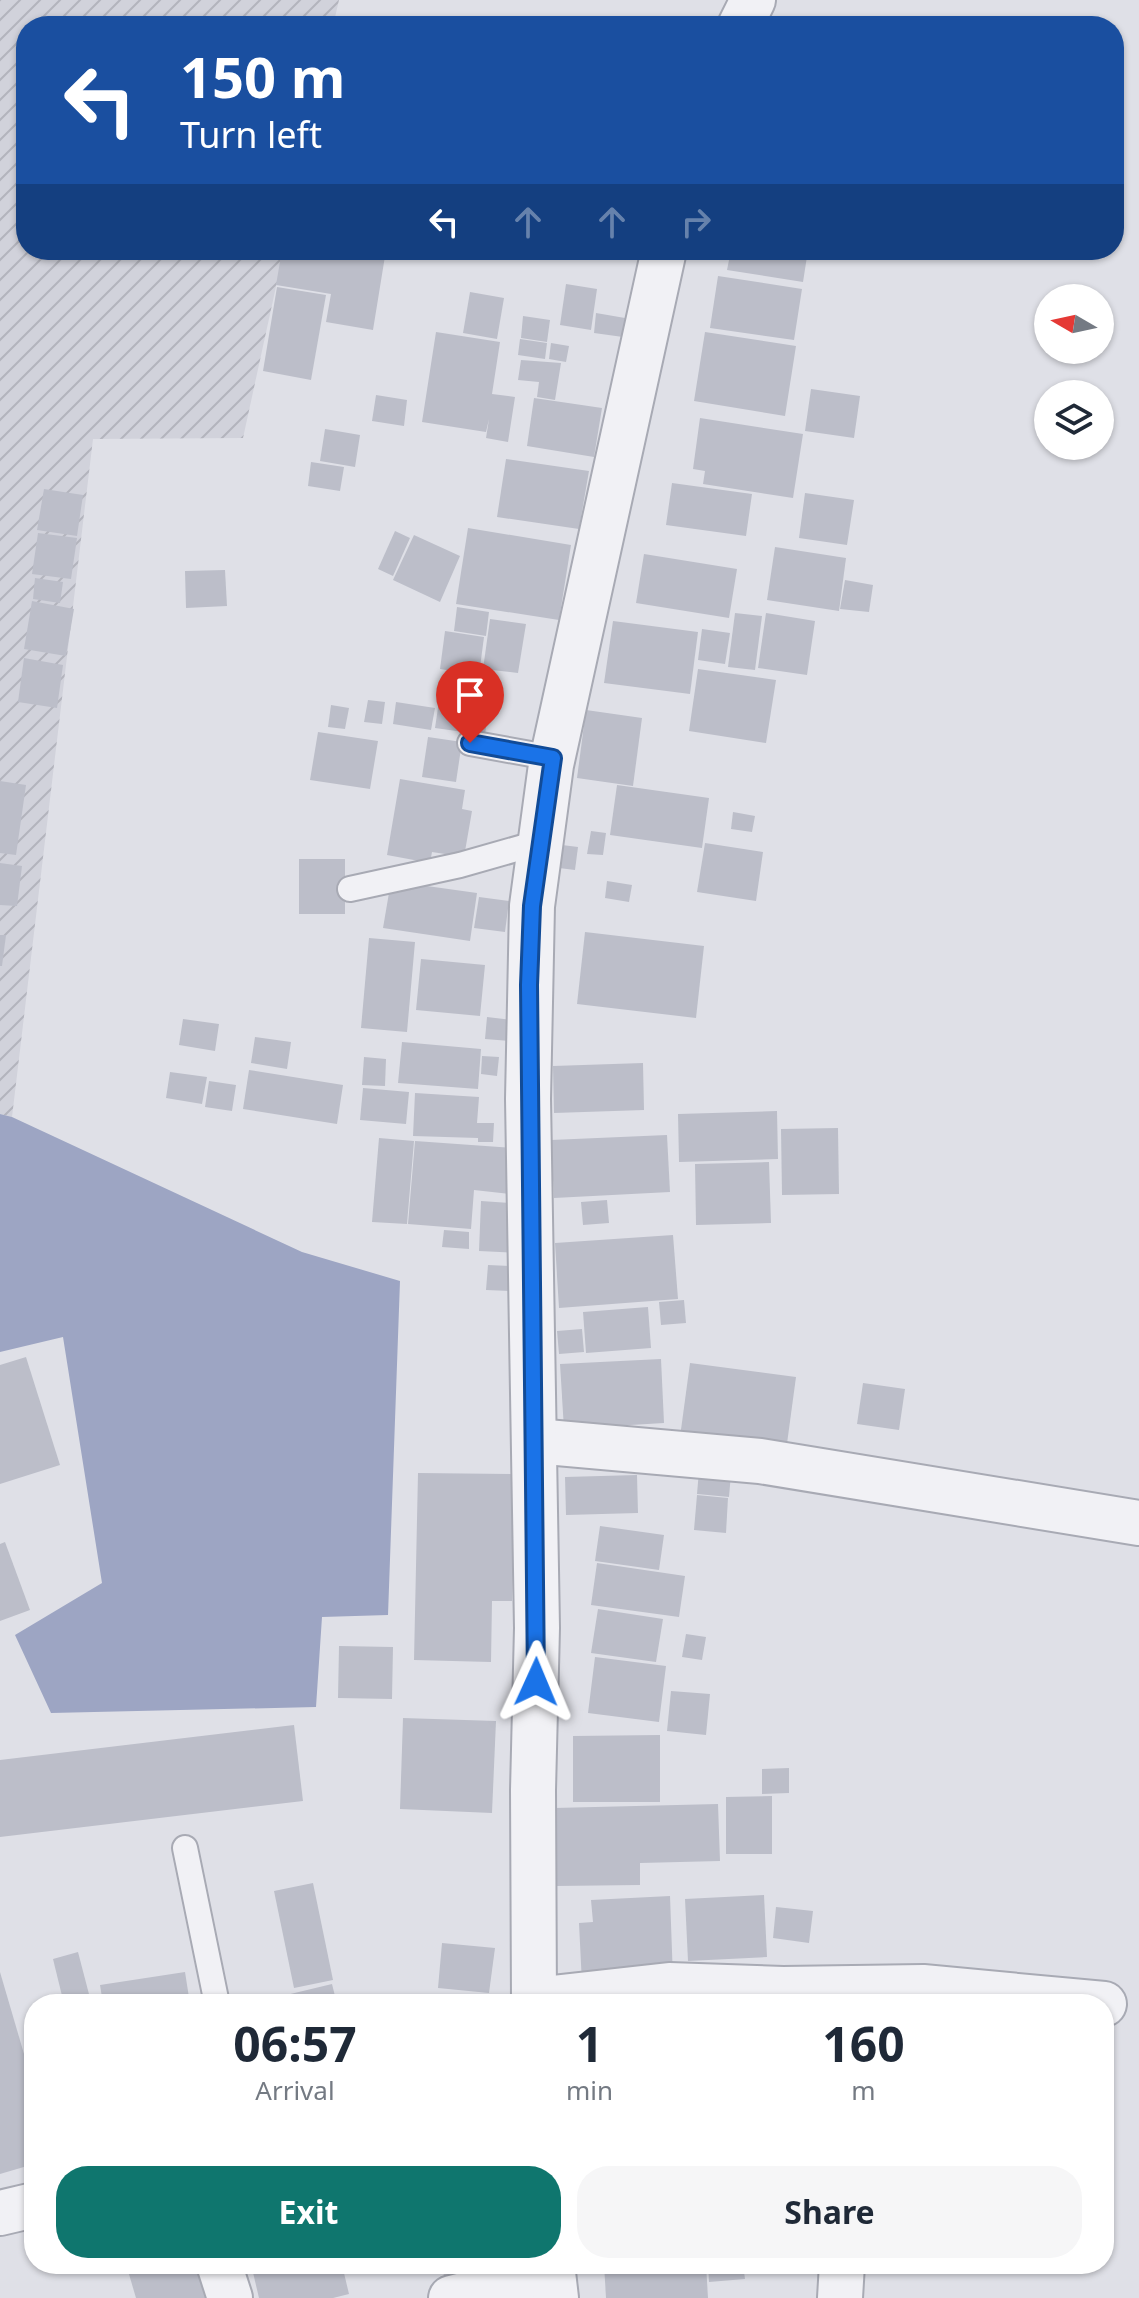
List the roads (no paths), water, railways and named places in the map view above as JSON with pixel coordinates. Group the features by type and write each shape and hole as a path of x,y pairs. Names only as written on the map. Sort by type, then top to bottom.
{"street":[{"path":"534,1994 533,1790 537,1628 528,1115 532,906 553,758 662,260"},
{"path":"535,1441 760,1461 1139,1523"},
{"path":"598,1994 669,1985 847,1994"},
{"path":"868,1994 923,1987 998,1994"},
{"path":"1114,2005 1139,2007"},
{"path":"0,2213 24,2207"},
{"path":"222,2274 230,2298"},
{"path":"840,2298 841,2274"},
{"path":"451,2298 553,2278"}],"lane":[{"path":"470,743 553,758"},
{"path":"350,889 460,865 541,842"},
{"path":"185,1848 215,1994"}],"water":[{"path":"0,1114 302,1252 400,1281 388,1615 322,1617 316,1707 51,1713 15,1635 102,1583 63,1337 0,1352"}]}
